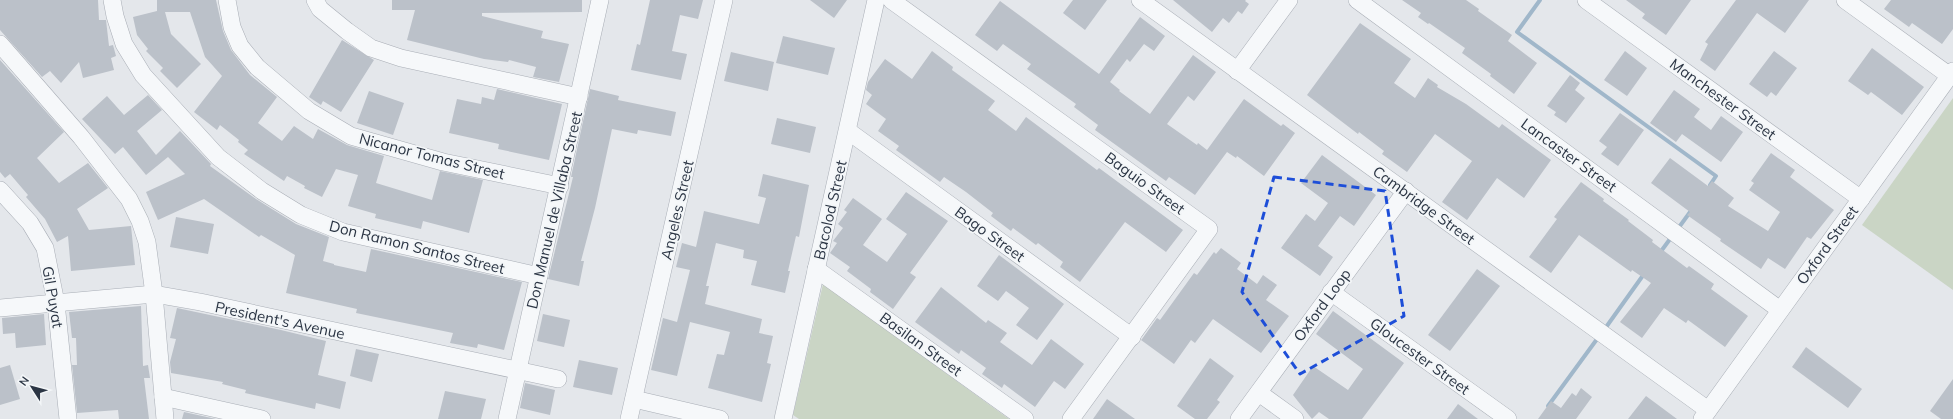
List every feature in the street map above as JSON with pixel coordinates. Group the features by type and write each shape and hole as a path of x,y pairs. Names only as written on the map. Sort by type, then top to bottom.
{"street":[{"name":"Don Ramon Santos Street","path":"112,0 114,16 124,44 143,75 218,157 262,191 301,215 343,232 539,276"},
{"name":"Nicanor Tomas Street","path":"227,0 232,27 240,46 257,67 308,111 351,136 443,162 560,186"},
{"path":"315,0 320,10 371,48 401,58 579,97"},
{"name":"Don Manuel de Villaba Street","path":"507,419 560,186 600,0"},
{"name":"Angeles Street","path":"629,419 724,0"},
{"name":"Bacolod Street","path":"783,419 876,0"},
{"name":"Baguio Street","path":"892,0 1209,229 1071,419"},
{"name":"Cambridge Street","path":"1140,0 1406,191 1705,415"},
{"path":"1237,71 1289,0"},
{"name":"Lancaster Street","path":"1357,0 1780,310"},
{"name":"Manchester Street","path":"1586,0 1861,199"},
{"path":"1845,0 1952,73"},
{"path":"0,44 81,137 129,199 140,221 147,242 154,294 165,419"},
{"name":"Oxford Street","path":"1705,415 1952,73"},
{"name":"Bago Street","path":"848,131 1132,337"},
{"name":"Gil Puyat","path":"0,190 30,223 45,248 56,303 65,418"},
{"name":"Oxford Loop","path":"1239,419 1406,191"},
{"name":"Basilan Street","path":"816,269 1025,419"},
{"name":"Gloucester Street","path":"1332,292 1508,419"},
{"name":"President's Avenue","path":"0,308 154,294 558,379"},
{"path":"1259,392 1295,419"},
{"path":"164,397 262,419"},
{"path":"634,399 720,419"}],"highlighted area":[{"path":"1274,177 1385,191 1404,316 1300,374 1242,292"}],"green space":[{"path":"1953,98 1953,290 1862,225"},
{"path":"823,284 1009,419 799,419 793,415"}],"building":[{"path":"0,0 98,0 99,20 106,20 109,46 113,45 116,56 111,58 114,70 83,78 79,62 61,83 50,71 42,77 0,30"},
{"path":"157,0 216,0 223,31 231,50 250,75 277,97 258,123 282,141 294,126 313,139 318,129 347,145 384,156 376,183 432,200 440,171 483,180 469,233 423,221 421,229 375,218 376,214 348,206 358,175 336,169 322,197 304,188 305,186 287,176 284,181 244,154 248,150 238,142 239,140 220,125 217,130 194,112 222,76 205,57 190,12 165,12 171,34 201,64 177,88 160,71 163,68 146,51 148,49 137,35 133,17 157,11"},
{"path":"392,0 582,0 582,12 482,13 482,16 543,31 541,38 569,44 559,82 533,77 536,67 509,60 508,62 484,59 407,40 415,10 392,10"},
{"path":"650,0 703,0 698,19 680,15 672,51 687,54 681,80 631,70 637,44 640,45"},
{"path":"810,0 847,0 834,18"},
{"path":"1073,0 1107,0 1085,30 1063,13"},
{"path":"1173,0 1246,0 1245,1 1249,4 1242,14 1238,11 1229,23 1223,18 1212,32"},
{"path":"1402,0 1466,0 1479,9 1478,11 1512,35 1508,41 1537,63 1514,94 1490,76 1491,74 1462,53 1465,48 1418,17 1421,13"},
{"path":"1626,0 1691,0 1666,35 1642,18 1645,14"},
{"path":"1736,0 1809,0 1785,33 1757,13 1715,71 1700,60 1708,44 1705,42"},
{"path":"1891,0 1953,0 1953,29 1942,44 1912,23 1909,27 1884,9"},
{"path":"1000,1 1099,74 1140,17 1165,36 1154,51 1144,44 1130,62 1127,59 1110,82 1120,90 1119,91 1150,114 1193,55 1216,72 1194,101 1188,96 1167,124 1197,145 1198,143 1207,150 1244,99 1281,126 1283,124 1295,133 1264,176 1237,156 1236,158 1227,152 1195,195 1169,177 1166,181 1095,130 1098,125 1074,107 1076,104 1027,69 1031,64 1003,44 997,51 975,35"},
{"path":"1360,23 1411,59 1394,83 1415,98 1428,78 1438,85 1437,87 1466,104 1499,128 1502,124 1551,160 1524,198 1497,178 1467,220 1442,202 1472,161 1435,134 1407,172 1382,154 1384,151 1359,132 1358,134 1307,95"},
{"path":"783,36 835,48 828,75 776,63"},
{"path":"342,40 374,60 341,112 323,101 321,105 309,97"},
{"path":"1872,48 1924,87 1902,115 1871,92 1868,95 1848,81"},
{"path":"932,51 953,67 952,70 995,101 988,110 1016,131 1026,117 1097,170 1099,168 1183,230 1166,252 1125,222 1080,282 1060,267 1063,262 1038,243 1036,245 1013,228 1011,231 991,216 993,213 966,192 944,177 940,182 896,150 899,146 878,131 886,119 866,104 872,95 866,90 868,82 885,59 912,79"},
{"path":"1625,51 1647,68 1627,96 1604,80"},
{"path":"1774,51 1797,68 1776,96 1771,92 1767,97 1749,84"},
{"path":"731,52 774,62 768,91 724,81"},
{"path":"0,60 64,132 37,158 59,183 88,163 108,188 77,209 89,230 131,226 135,265 71,271 68,236 57,242 45,219 26,197 28,195 10,174 5,178 0,172"},
{"path":"1570,75 1580,83 1575,90 1585,98 1566,123 1554,115 1556,112 1547,106"},
{"path":"497,89 562,104 549,160 498,149 499,144 449,133 457,99 481,104 482,97 494,100"},
{"path":"590,89 619,96 618,100 676,112 671,136 638,130 637,134 612,129 595,208 581,261 584,261 579,286 548,279 573,177 571,177"},
{"path":"1674,90 1700,109 1694,117 1711,130 1721,116 1743,132 1721,162 1682,134 1676,142 1650,123"},
{"path":"369,91 404,103 393,135 357,123"},
{"path":"148,95 162,110 137,131 156,155 180,131 211,164 210,166 256,199 296,224 329,237 323,261 366,272 371,249 522,282 504,350 478,344 477,348 450,343 453,333 356,313 357,309 286,293 295,255 261,235 259,237 204,199 158,220 146,192 185,174 168,157 146,175 123,147 115,154 82,119 107,96 124,115"},
{"path":"1620,113 1644,130 1618,166 1601,154 1607,147 1599,141"},
{"path":"777,118 816,127 810,153 771,144"},
{"path":"1771,153 1795,170 1790,177 1834,210 1811,239 1807,237 1785,269 1768,258 1761,269 1720,241 1721,239 1687,215 1690,212 1651,183 1670,158 1708,186 1712,181 1734,198 1728,206 1768,231 1780,212 1749,190 1754,183 1751,181"},
{"path":"1322,155 1376,195 1354,226 1340,216 1318,246 1333,257 1320,276 1281,248 1306,214 1315,221 1328,203 1301,183"},
{"path":"763,174 809,185 799,237 796,236 788,271 790,271 785,293 751,285 757,261 743,258 744,250 716,243 706,286 709,286 705,304 762,319 759,333 773,336 767,363 771,364 762,402 708,388 717,354 724,355 730,332 690,322 677,376 651,370 663,318 677,322 690,270 676,267 682,243 696,247 704,211 759,224 766,198 758,196"},
{"path":"1581,182 1653,240 1652,242 1687,268 1689,266 1714,284 1711,289 1748,316 1725,347 1688,320 1686,323 1664,308 1642,338 1620,322 1651,283 1632,270 1631,272 1579,235 1551,273 1529,257 1557,219 1554,217"},
{"path":"906,192 948,221 910,273 916,277 893,309 870,292 871,289 847,271 850,267 830,253 837,243 833,241 843,228 838,224 847,212 844,210 853,198 882,219 863,245 887,262 907,234 886,219"},
{"path":"176,217 214,224 208,254 170,247"},
{"path":"1221,248 1241,263 1237,269 1257,284 1263,275 1277,285 1266,300 1289,316 1261,353 1213,319 1195,343 1191,340 1174,364 1141,340 1157,318 1160,320 1194,273 1197,275 1214,252 1216,254"},
{"path":"999,255 1064,304 1037,340 1016,325 1029,308 1006,291 998,301 977,286"},
{"path":"1477,269 1500,286 1450,351 1428,335"},
{"path":"941,287 986,323 988,320 1007,333 1000,342 1032,365 1051,339 1084,364 1065,389 1054,381 1035,407 1004,384 1002,388 982,374 986,368 961,350 959,354 915,322"},
{"path":"141,306 143,366 148,365 150,378 144,378 149,419 119,419 118,410 77,413 72,365 77,365 76,338 72,338 69,312"},
{"path":"177,308 326,341 318,375 346,382 340,409 316,403 315,409 245,393 246,390 222,384 223,382 171,373 170,362 176,339 170,338"},
{"path":"1333,311 1404,363 1362,419 1329,419 1319,412 1312,419 1293,395 1313,366 1348,390 1363,369 1316,334"},
{"path":"44,314 46,345 16,348 15,333 3,334 2,318"},
{"path":"543,314 570,320 564,347 537,341"},
{"path":"1806,347 1862,389 1848,408 1792,367"},
{"path":"356,349 379,354 372,382 350,376"},
{"path":"1210,358 1234,376 1217,400 1220,402 1207,419 1195,419 1177,406"},
{"path":"579,360 618,368 612,395 573,387"},
{"path":"10,365 20,399 0,405 0,368"},
{"path":"1953,379 1953,419 1941,419 1930,411"},
{"path":"525,383 555,390 550,415 520,408"},
{"path":"1581,388 1592,397 1576,419 1538,419 1551,401 1561,408 1572,393 1576,396"},
{"path":"445,391 486,399 481,419 438,419"},
{"path":"1646,396 1677,419 1628,419"},
{"path":"1107,399 1135,419 1093,419"},
{"path":"1458,404 1478,419 1447,419"},
{"path":"184,412 216,419 182,419"}],"waterway":[{"path":"1540,0 1517,32 1716,176 1710,185"},
{"path":"1677,230 1693,208"},
{"path":"1659,254 1673,235"},
{"path":"1604,330 1644,274"},
{"path":"1548,406 1600,335"}]}
